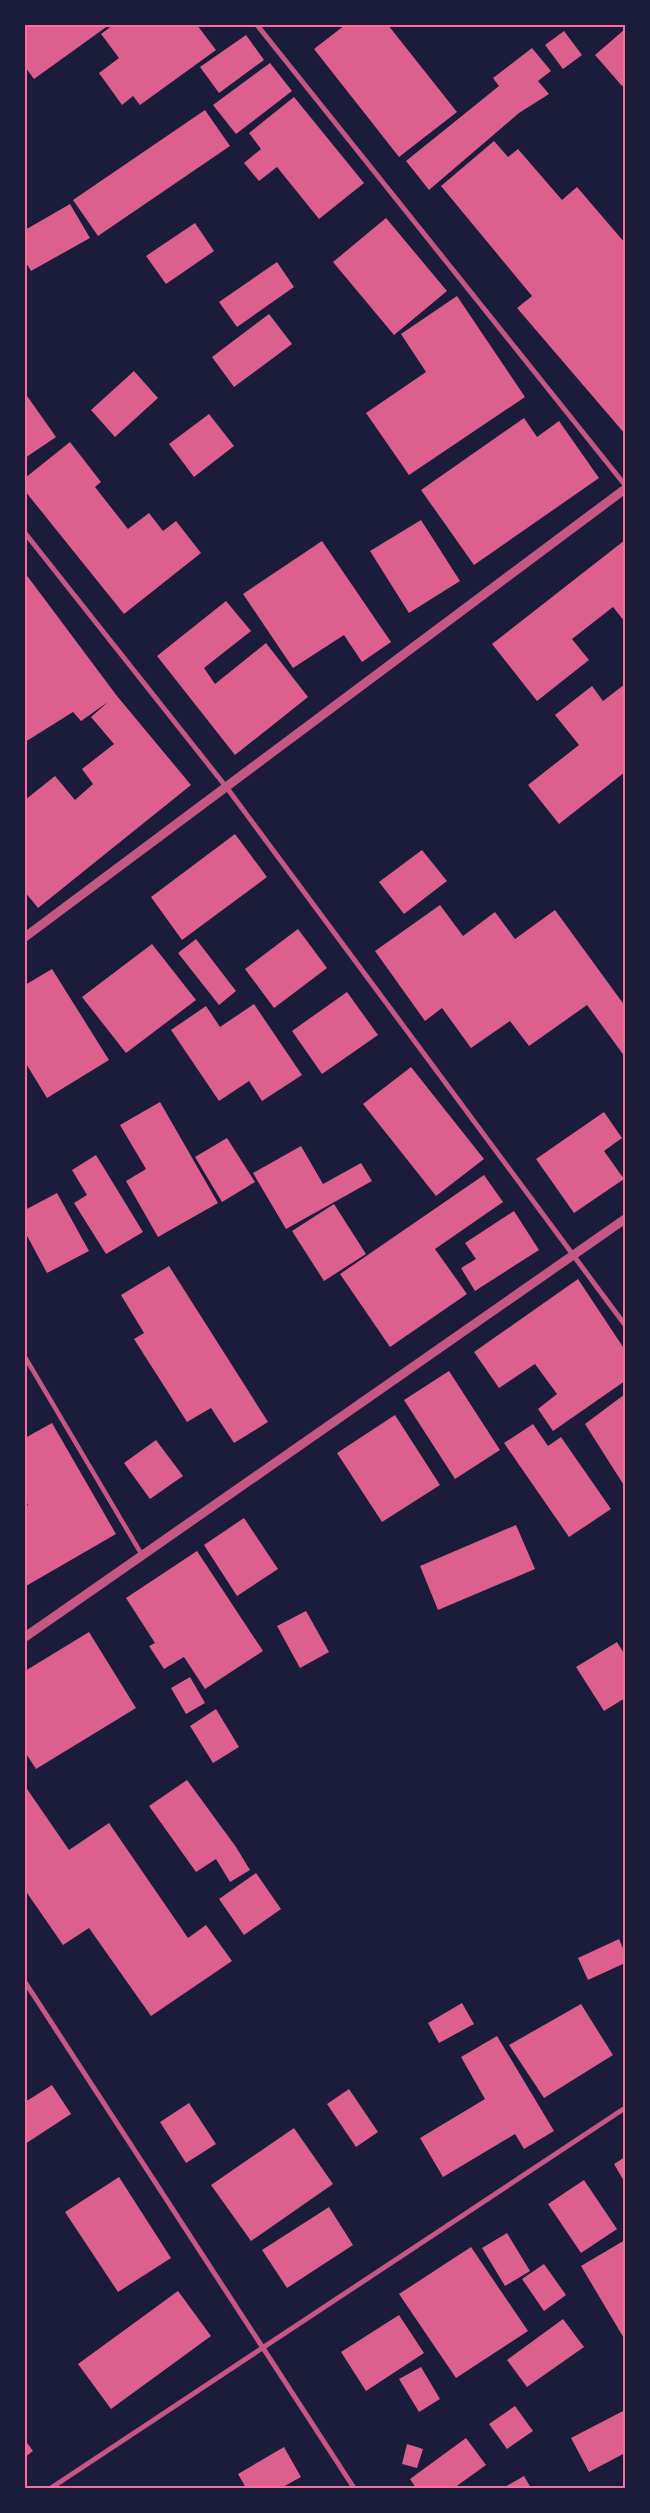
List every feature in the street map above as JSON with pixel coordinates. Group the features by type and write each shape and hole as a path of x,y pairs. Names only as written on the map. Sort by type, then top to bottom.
{"street":[{"path":"25,937 227,788 625,487 257,25"},
{"path":"25,533 227,788 625,1325"},
{"path":"25,1637 625,1219"},
{"path":"25,1357 142,1555"},
{"path":"25,1982 354,2488"},
{"path":"51,2488 625,2108"}],"building":[{"path":"25,25 109,25 34,79 25,67"},
{"path":"113,25 197,25 216,50 140,105 133,96 122,105 99,73 119,58 101,34"},
{"path":"345,25 388,25 457,112 399,157 314,49"},
{"path":"625,29 625,83 622,86 595,55"},
{"path":"564,31 582,55 563,69 545,45"},
{"path":"246,35 264,60 219,93 200,67"},
{"path":"532,48 551,71 538,81 549,94 519,113 429,190 406,161 499,86 493,78"},
{"path":"270,63 292,91 236,134 213,105"},
{"path":"294,97 364,183 319,219 277,167 259,181 244,163 261,149 249,133"},
{"path":"205,110 230,146 98,236 73,200"},
{"path":"494,141 508,157 518,149 562,200 577,187 625,243 625,434 517,308 532,296 441,186"},
{"path":"70,204 90,238 31,271 25,261 25,230"},
{"path":"386,218 447,291 394,335 333,262"},
{"path":"195,223 214,251 166,284 146,256"},
{"path":"277,262 294,287 237,327 219,302"},
{"path":"457,296 525,397 409,475 366,413 426,372 401,334"},
{"path":"269,314 292,344 234,387 212,357"},
{"path":"134,371 158,398 115,437 91,410"},
{"path":"25,393 56,437 25,458"},
{"path":"209,414 234,446 194,477 169,444"},
{"path":"524,418 537,437 559,421 599,478 474,565 421,490"},
{"path":"70,442 101,482 95,487 128,529 149,513 163,531 176,521 201,553 124,614 25,491 25,478"},
{"path":"421,520 460,581 409,613 370,551"},
{"path":"625,540 625,622 613,607 572,639 589,660 537,701 492,644"},
{"path":"322,541 391,642 362,662 344,635 293,668 243,594"},
{"path":"25,573 117,696 191,785 38,908 25,892 25,800 55,776 75,800 93,784 82,769 114,744 91,717 108,702 81,721 73,712 25,742"},
{"path":"226,601 251,631 204,668 215,684 266,643 308,697 235,755 157,656"},
{"path":"625,684 625,772 559,824 528,785 579,745 555,715 592,686 603,701"},
{"path":"235,834 267,877 182,940 151,897"},
{"path":"422,850 447,881 404,914 379,882"},
{"path":"440,905 463,936 495,912 515,939 555,910 625,1006 625,1057 587,1005 529,1046 510,1021 471,1048 442,1008 425,1021 375,951"},
{"path":"298,929 327,968 274,1008 245,969"},
{"path":"196,939 236,991 219,1005 178,953"},
{"path":"152,944 196,1000 126,1053 82,997"},
{"path":"52,969 109,1060 47,1098 25,1062 25,985"},
{"path":"347,992 378,1035 322,1074 292,1031"},
{"path":"254,1004 302,1075 262,1101 249,1081 219,1101 171,1030 206,1006 220,1027"},
{"path":"411,1067 484,1159 436,1196 363,1104"},
{"path":"160,1102 218,1203 158,1237 126,1181 146,1169 120,1125"},
{"path":"604,1112 622,1138 604,1151 624,1179 574,1213 536,1159"},
{"path":"227,1138 255,1182 222,1202 195,1157"},
{"path":"301,1146 323,1184 361,1163 372,1181 286,1229 253,1173"},
{"path":"96,1155 143,1232 106,1254 74,1203 87,1195 72,1170"},
{"path":"484,1175 503,1202 435,1249 467,1294 390,1347 340,1274"},
{"path":"57,1193 89,1251 47,1273 25,1232 25,1210"},
{"path":"334,1204 366,1254 324,1281 292,1231"},
{"path":"514,1211 539,1250 475,1291 461,1268 476,1259 465,1243"},
{"path":"169,1266 268,1422 234,1443 211,1408 187,1422 134,1339 144,1333 121,1295"},
{"path":"578,1279 625,1350 625,1381 553,1431 538,1409 557,1394 535,1364 499,1388 474,1352"},
{"path":"449,1371 500,1450 455,1479 404,1400"},
{"path":"625,1394 625,1487 585,1424"},
{"path":"395,1415 440,1485 382,1522 337,1453"},
{"path":"52,1423 116,1534 26,1586 25,1507 28,1505 25,1501 25,1438"},
{"path":"533,1424 548,1446 561,1437 611,1509 569,1537 504,1443"},
{"path":"156,1440 183,1476 150,1499 124,1463"},
{"path":"244,1518 278,1569 237,1596 204,1545"},
{"path":"516,1525 535,1569 438,1610 420,1566"},
{"path":"197,1551 263,1651 205,1689 184,1657 164,1669 149,1646 155,1643 126,1598"},
{"path":"306,1611 329,1652 300,1668 277,1626"},
{"path":"89,1632 136,1708 36,1769 25,1752 25,1671"},
{"path":"617,1642 625,1655 625,1698 604,1711 576,1667"},
{"path":"190,1677 205,1703 186,1714 171,1688"},
{"path":"216,1709 239,1747 213,1763 190,1726"},
{"path":"187,1780 236,1847 250,1870 230,1882 216,1859 196,1872 149,1806"},
{"path":"25,1786 69,1850 109,1823 188,1938 206,1925 232,1961 151,2016 89,1928 63,1945 25,1890"},
{"path":"256,1873 281,1909 244,1935 219,1899"},
{"path":"619,1939 625,1953 625,1963 588,1980 578,1958"},
{"path":"462,2003 474,2024 439,2043 428,2023"},
{"path":"581,2004 613,2055 544,2098 509,2045"},
{"path":"497,2036 554,2131 524,2149 515,2134 443,2177 420,2138 485,2099 461,2057"},
{"path":"52,2085 71,2114 25,2144 25,2102"},
{"path":"349,2089 378,2132 356,2147 327,2104"},
{"path":"189,2103 216,2144 186,2163 160,2122"},
{"path":"294,2128 333,2184 251,2241 211,2185"},
{"path":"625,2157 625,2183 614,2164"},
{"path":"119,2177 171,2258 118,2292 65,2212"},
{"path":"584,2180 617,2229 581,2253 548,2204"},
{"path":"329,2207 353,2245 287,2288 262,2250"},
{"path":"507,2233 530,2271 505,2286 482,2248"},
{"path":"625,2240 625,2340 581,2266"},
{"path":"471,2247 528,2331 456,2378 399,2294"},
{"path":"544,2264 566,2295 544,2311 522,2279"},
{"path":"178,2291 211,2336 111,2409 78,2364"},
{"path":"399,2315 424,2353 366,2391 341,2352"},
{"path":"563,2319 584,2347 527,2387 507,2360"},
{"path":"421,2367 440,2399 419,2412 399,2379"},
{"path":"515,2406 533,2431 507,2449 489,2424"},
{"path":"625,2410 625,2453 589,2472 571,2438"},
{"path":"466,2438 486,2465 454,2488 416,2488 410,2479"},
{"path":"25,2440 33,2451 25,2457"},
{"path":"407,2444 423,2449 417,2468 402,2464"},
{"path":"284,2447 301,2477 281,2488 246,2488 238,2474"},
{"path":"524,2476 531,2488 503,2488"}]}
